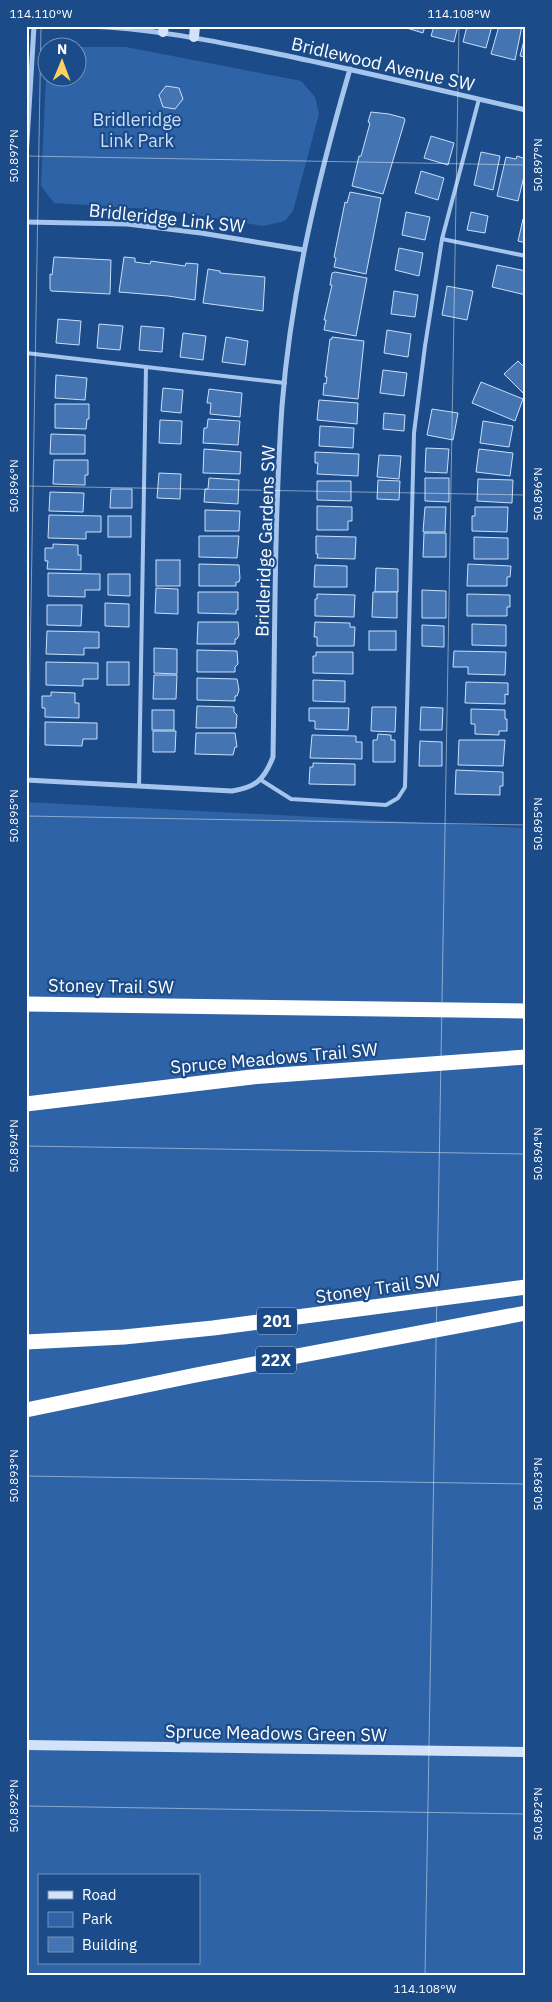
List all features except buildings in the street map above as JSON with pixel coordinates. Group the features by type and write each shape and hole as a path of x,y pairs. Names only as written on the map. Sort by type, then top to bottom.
{"highway":[{"name":"Stoney Trail SW","path":"26,1004 526,1011"},
{"name":"Spruce Meadows Trail SW","path":"26,1104 252,1077 526,1057"},
{"name":"Stoney Trail SW","path":"26,1342 124,1337 213,1328 526,1287"},
{"name":"22X","path":"26,1410 196,1375 526,1313"}],"street":[{"path":"26,158 34,26"},
{"name":"Bridlewood Avenue SW","path":"86,26 164,29 194,37 350,69 526,110"},
{"path":"194,37 195,26"},
{"name":"Bridleridge Gardens SW","path":"261,780 267,773 273,757 278,495 285,383 304,250 326,150 350,69"},
{"name":"Bridleridge Link SW","path":"26,222 127,224 201,233 304,250"},
{"path":"26,780 232,791 253,786 261,780"},
{"name":"Spruce Meadows Green SW","path":"26,1745 526,1752"}],"lane":[{"path":"261,780 291,799 386,805 398,798 405,787 414,433 425,346 442,239 480,99"},
{"path":"442,239 526,256"},
{"path":"26,353 285,383"},
{"path":"139,786 146,367"}],"green space":[{"name":"Bridleridge Link Park","path":"88,47 126,47 301,81 315,97 319,114 293,211 285,221 263,226 165,210 54,203 41,186 45,88 88,88"},
{"path":"26,802 526,828 526,1976 26,1976"}]}
